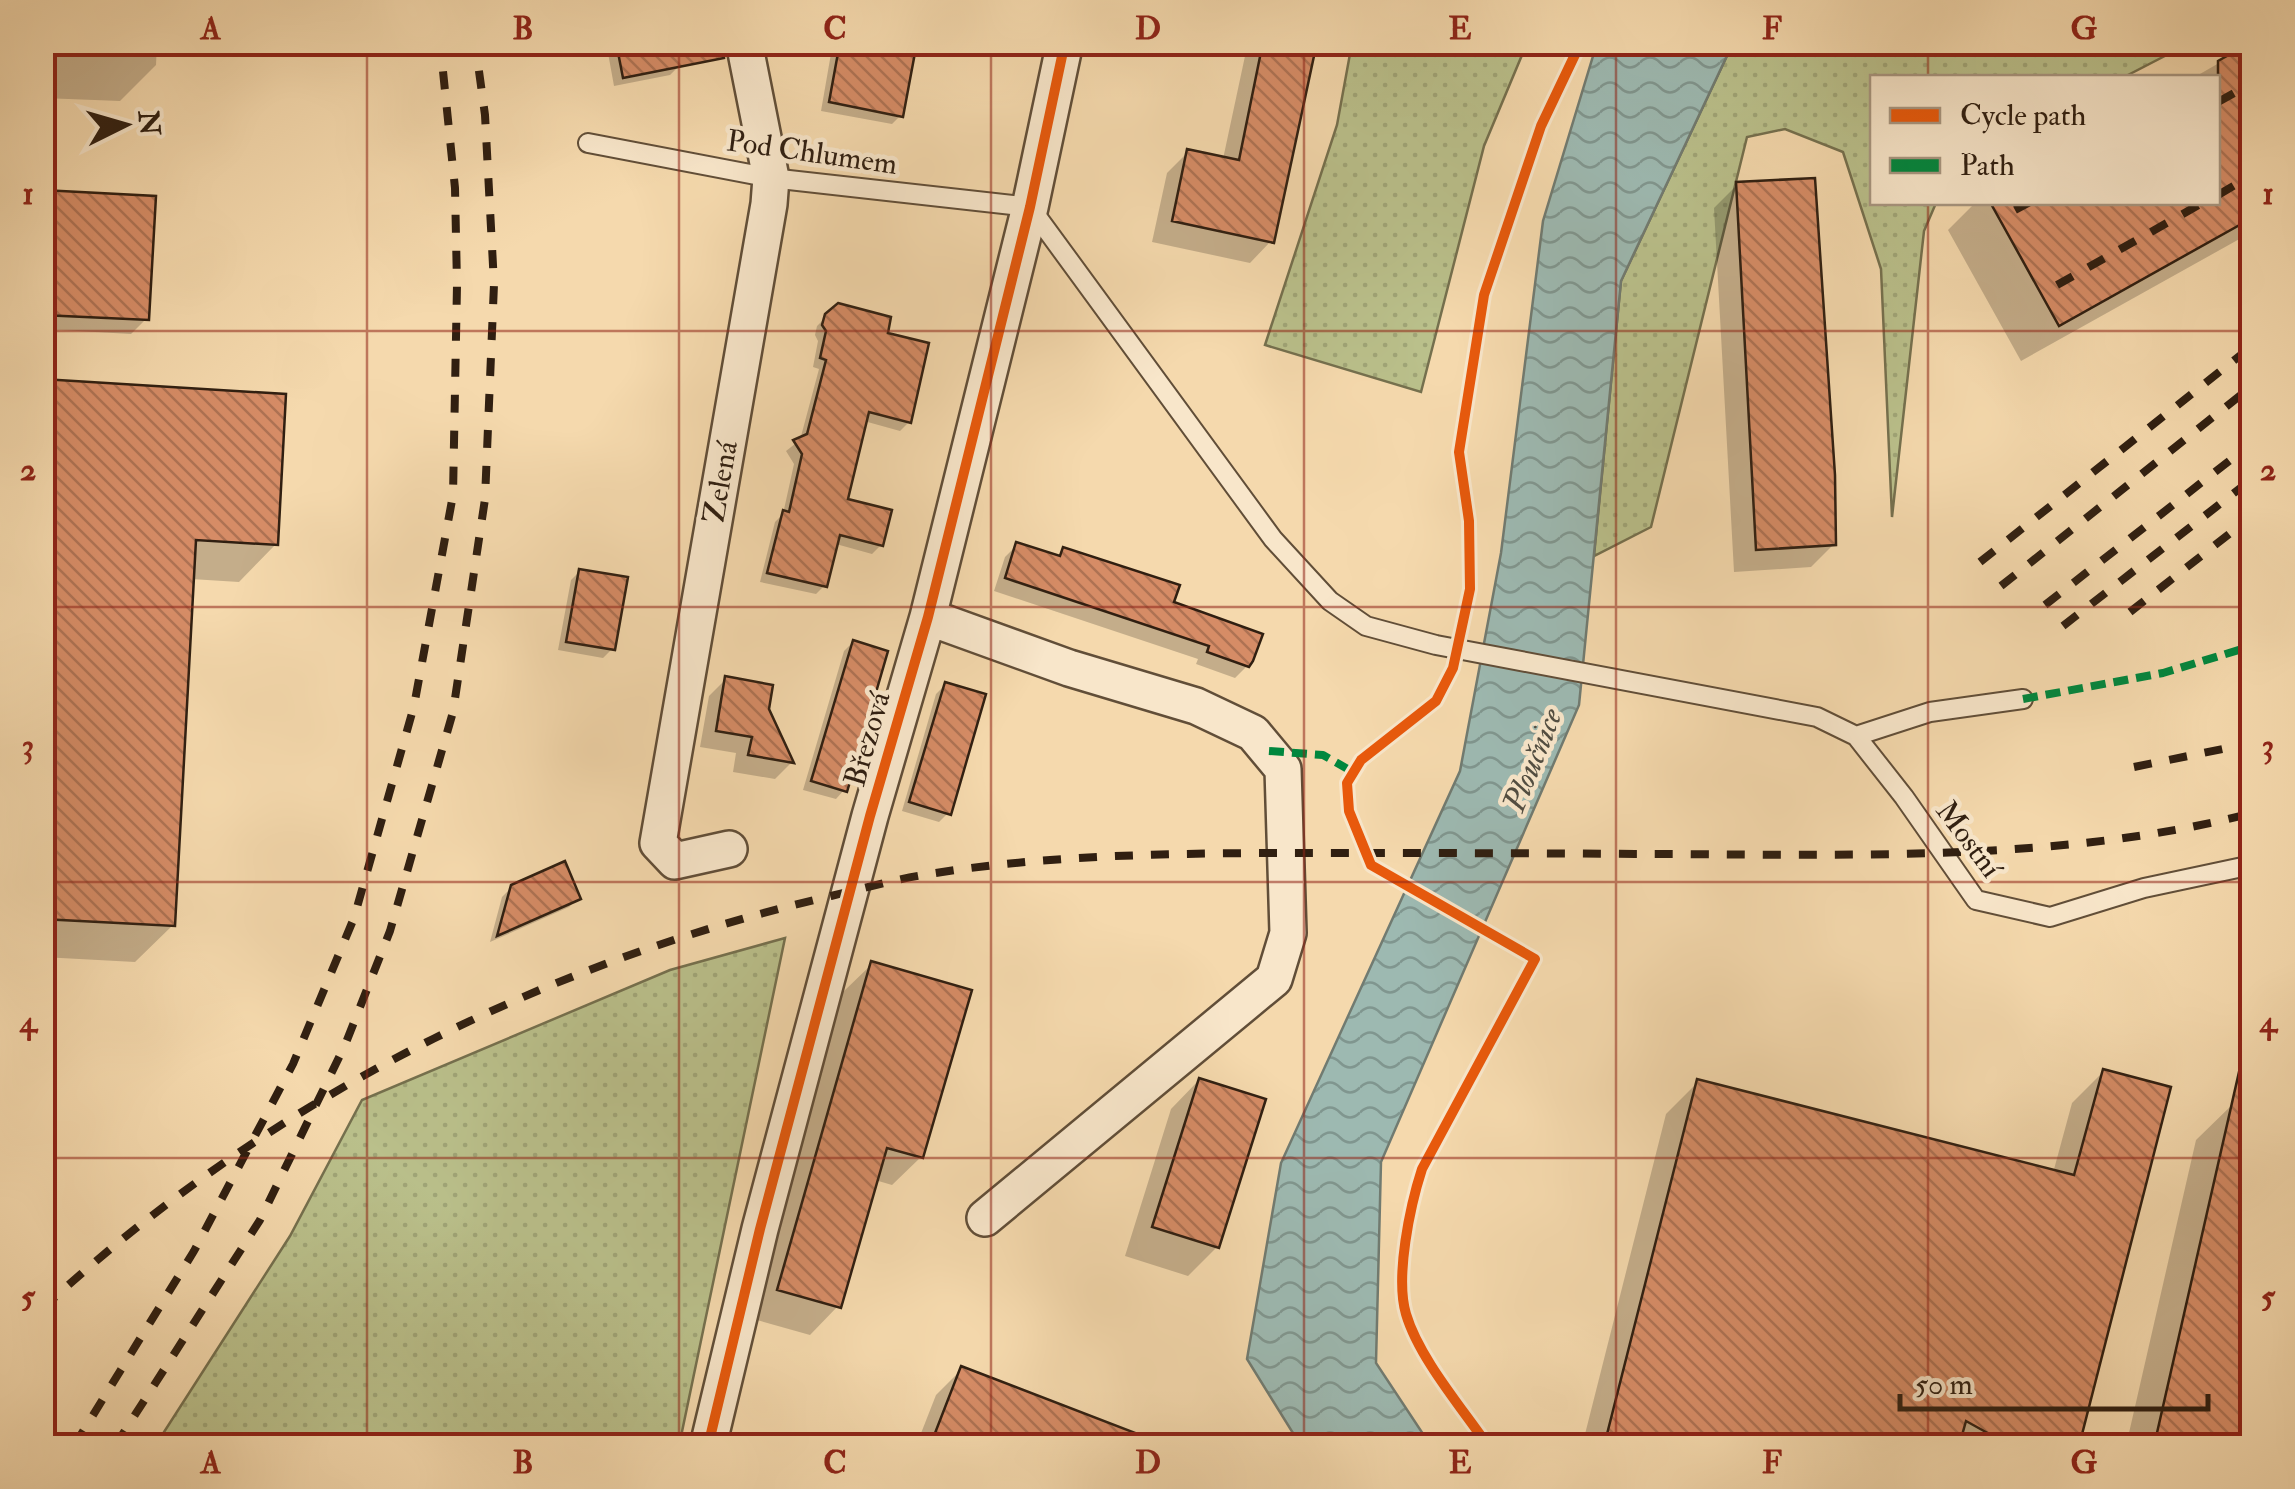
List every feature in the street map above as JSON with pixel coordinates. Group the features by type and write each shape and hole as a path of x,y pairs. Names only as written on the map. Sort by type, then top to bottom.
{"street":[{"name":"Zelená","path":"729,849 675,861 658,843 771,178 744,42"},
{"name":"Březová","path":"708,1446 760,1229 870,816 928,617 1030,207 1065,42"},
{"path":"928,617 1069,668 1196,706 1254,732 1283,768 1288,932 1274,979 985,1218"}],"lane":[{"name":"Pod Chlumem","path":"588,142 771,178 1030,207"},
{"name":"Mostní","path":"1030,207 1295,566 1330,600 1366,626 1436,646 1816,717 1856,736 1976,900 2050,917 2144,888 2252,866"},
{"path":"1856,736 1930,712 2023,699"}],"green space":[{"path":"1352,43 1527,43 1484,146 1421,392 1265,345 1337,125"},
{"path":"1733,43 2190,43 2128,75 1870,75 1870,205 1935,205 1924,231 1892,517 1881,269 1843,152 1785,129 1747,137 1651,527 1594,556 1621,281"},
{"path":"785,938 679,1446 155,1446 290,1236 362,1100 670,970"}],"water":[{"name":"Ploučnice","path":"1597,43 1733,43 1621,281 1579,705 1381,1162 1376,1363 1431,1446 1301,1446 1247,1359 1281,1163 1460,771 1501,553 1543,221"}],"building":[{"path":"616,42 723,42 724,58 623,78"},
{"path":"840,42 917,42 903,117 829,102"},
{"path":"1263,42 1317,42 1274,243 1172,221 1187,149 1239,160"},
{"path":"2252,42 2252,218 2059,326 1992,205 2220,205 2218,61"},
{"path":"1815,178 1835,475 1836,545 1756,550 1736,182"},
{"path":"42,190 156,196 149,320 42,315"},
{"path":"838,303 891,317 888,333 929,343 911,423 869,412 848,499 892,510 883,546 840,535 827,587 767,573 783,510 789,512 802,454 793,440 807,434 826,360 820,358 826,331 822,325 825,314"},
{"path":"42,379 286,394 278,545 196,540 175,926 42,919"},
{"path":"1016,542 1060,556 1063,547 1180,585 1174,602 1263,634 1253,661 1249,667 1207,652 1209,646 1005,578"},
{"path":"579,569 628,577 615,650 566,642"},
{"path":"853,640 888,651 847,792 811,781"},
{"path":"725,676 773,685 769,709 794,763 748,755 752,737 716,731"},
{"path":"945,682 986,694 951,815 909,802"},
{"path":"565,861 581,899 497,936 511,885"},
{"path":"871,961 972,990 923,1158 887,1148 841,1308 777,1290"},
{"path":"2103,1069 2171,1087 2079,1446 2011,1446 1966,1421 1959,1446 1604,1446 1697,1079 2074,1175"},
{"path":"2239,1072 2252,1074 2252,1446 2154,1446"},
{"path":"1199,1078 1266,1099 1219,1248 1152,1227"},
{"path":"961,1366 1164,1444 1164,1446 930,1446"}],"railway":[{"path":"74,1446 194,1251 293,1064 354,918 414,706 453,495 455,188 440,42"},
{"path":"115,1446 260,1220 345,1045 390,931 453,712 485,499 494,284 485,115 475,42"},
{"path":"2220,101 2252,83"},
{"path":"2220,194 2252,175"},
{"path":"2015,210 2024,205"},
{"path":"2057,285 2199,205"},
{"path":"1980,562 2252,346"},
{"path":"2001,586 2252,386"},
{"path":"2045,605 2252,443"},
{"path":"2063,626 2252,479"},
{"path":"2130,612 2252,516"},
{"path":"2134,767 2252,743"},
{"path":"42,1309 128,1235 218,1167 312,1106 410,1051 511,1002 615,960 722,925 900,879 1018,863 1163,854 1946,853 2102,841 2252,813"}],"marked path":[{"path":"2023,699 2163,673 2252,646"},
{"path":"1269,751 1323,755 1353,772"}],"cycle path":[{"path":"708,1446 760,1229 870,816 928,617 1030,207 1065,42"},
{"path":"1488,1446 1412,1331 1403,1299 1403,1262 1422,1169 1535,959 1371,865 1349,811 1347,783 1361,760 1436,701 1453,668 1470,589 1469,521 1459,452 1484,295 1541,126 1581,42"}]}
